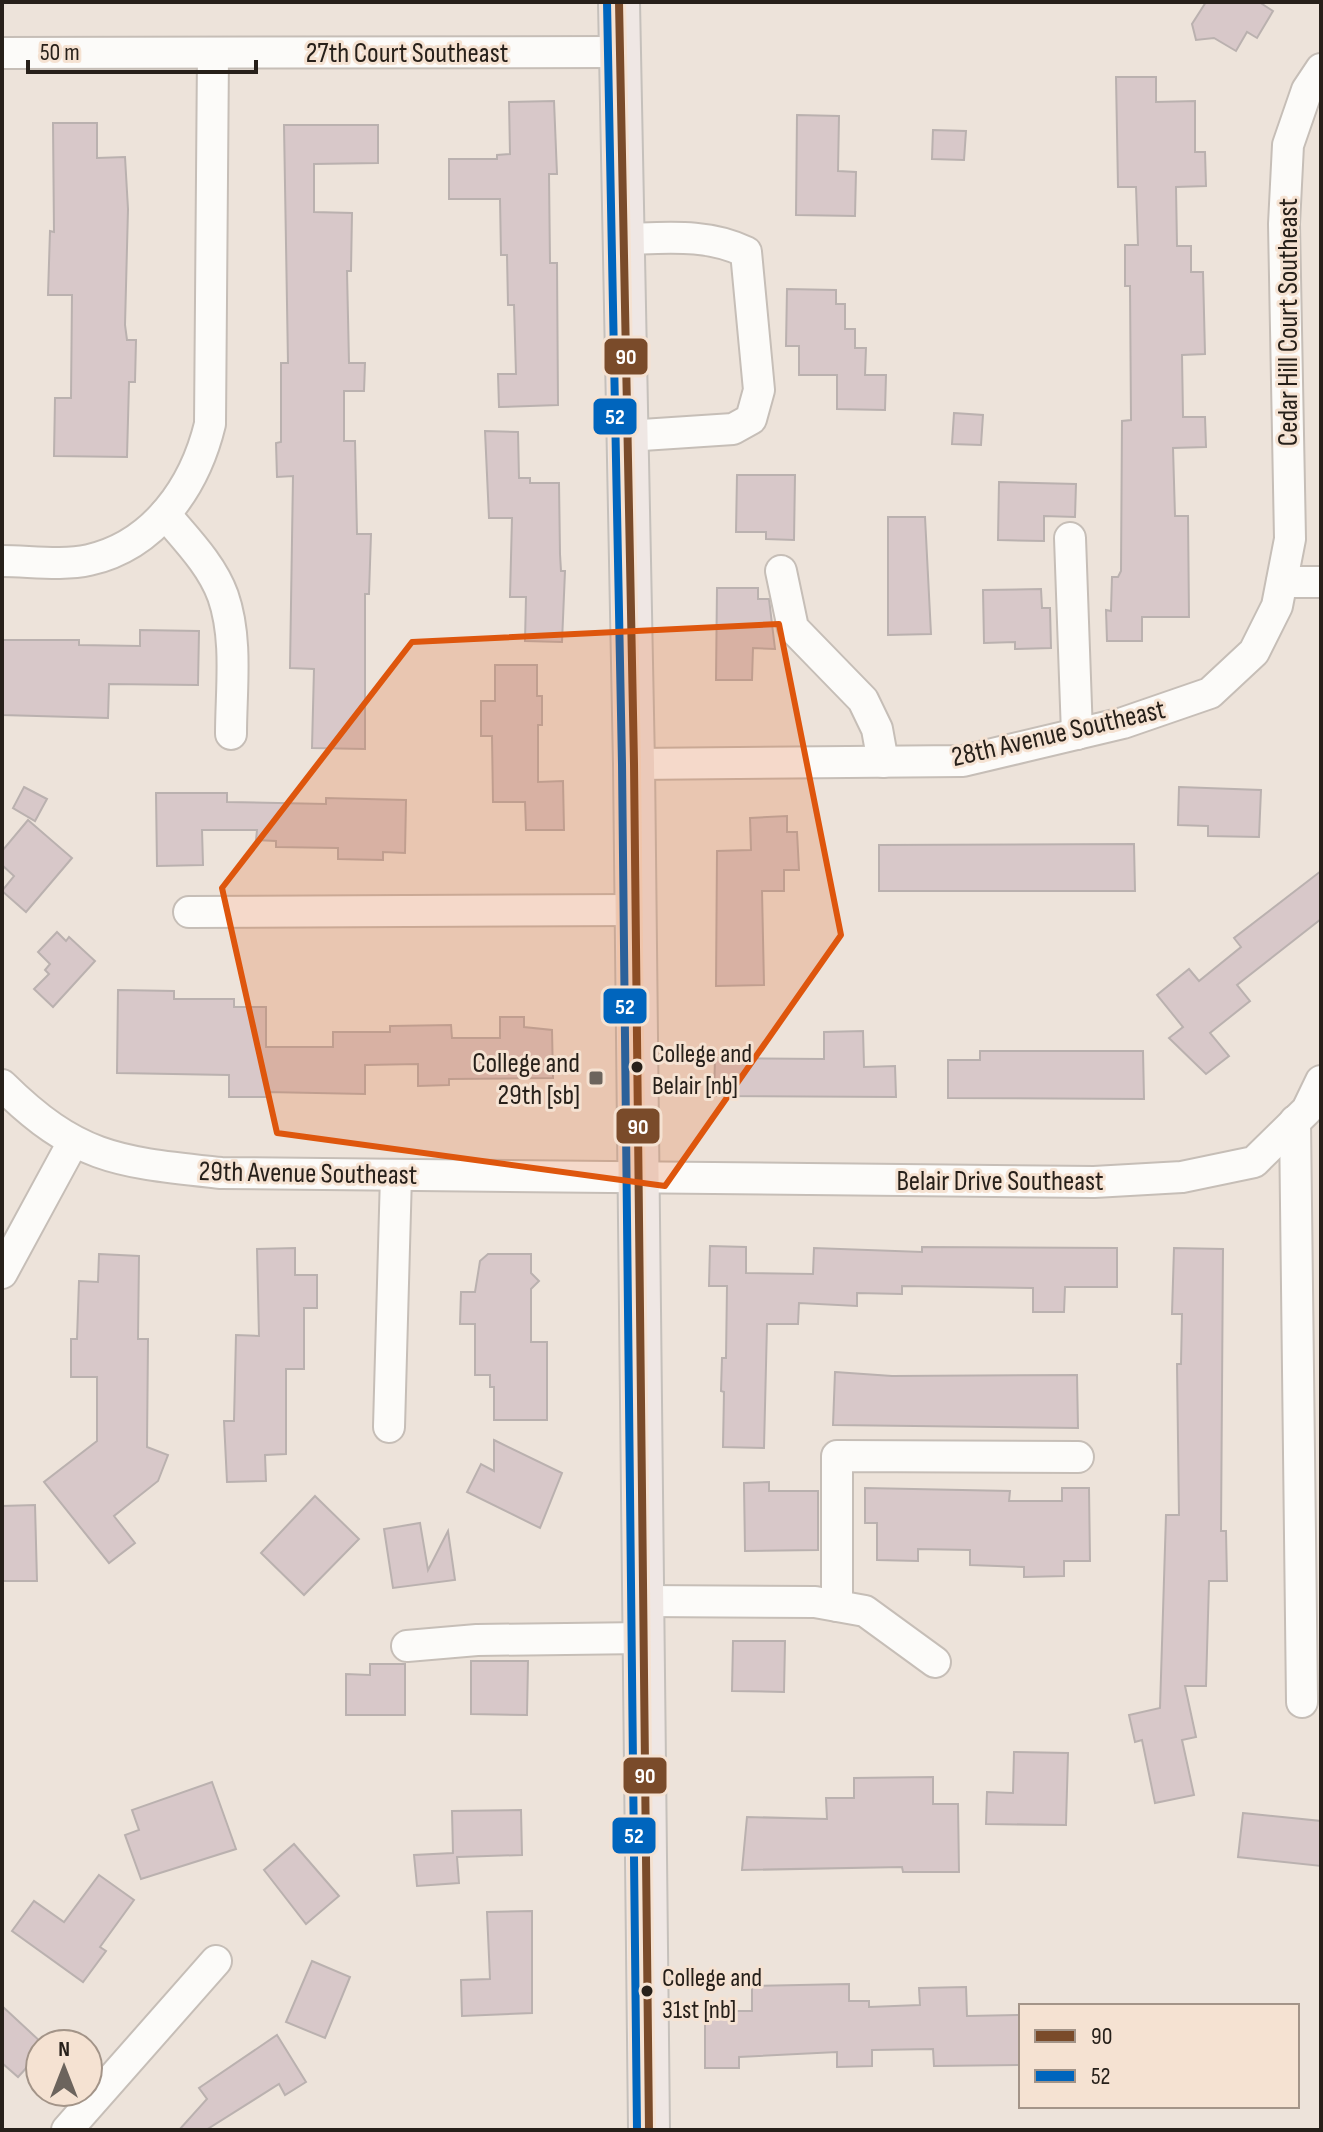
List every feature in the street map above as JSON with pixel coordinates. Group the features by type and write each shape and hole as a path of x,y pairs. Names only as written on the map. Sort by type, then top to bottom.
{"main road":[{"path":"619,2 634,764 649,2130"}],"street":[{"name":"27th Court Southeast","path":"2,53 619,52"},
{"path":"2,561 88,561 128,544 153,528 165,514 191,479 203,452 210,424 213,53"},
{"name":"Cedar Hill Court Southeast","path":"1282,582 1290,539 1284,224 1288,145 1307,90 1321,69"},
{"path":"623,239 692,238 724,242 746,252 759,390 751,419 733,429 627,436"},
{"path":"165,514 197,552 222,594 231,637 231,734"},
{"path":"1070,538 1077,734"},
{"path":"781,571 793,628 863,700 877,729 883,762"},
{"path":"1282,582 1321,582"},
{"name":"28th Avenue Southeast","path":"634,764 963,761 1123,723 1210,693 1254,652 1277,606 1282,582"},
{"path":"189,912 634,910"},
{"name":"Belair Drive Southeast","path":"638,1177 1094,1182 1182,1177 1254,1162 1307,1110 1321,1081"},
{"name":"29th Avenue Southeast","path":"2,1085 72,1144 131,1163 221,1173 638,1177"},
{"path":"1295,1121 1302,1702"},
{"path":"2,1273 72,1144"},
{"path":"389,1427 396,1175"},
{"path":"837,1606 837,1456 1078,1457"},
{"path":"407,1646 787,1601 865,1611 935,1662"},
{"path":"67,2130 216,1961"}],"highlighted area":[{"path":"779,624 841,935 665,1186 277,1133 222,888 412,642"}],"building":[{"path":"1206,2 1259,2 1273,11 1257,38 1247,32 1236,51 1214,38 1196,40 1192,24"},
{"path":"1116,77 1156,77 1156,102 1195,101 1195,152 1205,152 1206,186 1176,187 1177,246 1191,246 1191,272 1203,272 1205,354 1182,355 1183,417 1205,417 1206,447 1173,448 1175,516 1188,516 1189,617 1142,617 1142,641 1107,641 1106,610 1111,611 1112,577 1118,577 1121,571 1122,421 1131,420 1130,286 1125,286 1125,245 1138,245 1136,187 1118,187"},
{"path":"554,101 557,174 549,174 550,263 557,263 558,405 499,407 498,374 516,374 514,305 508,305 507,255 501,255 500,199 449,199 449,159 497,159 497,155 510,154 509,102"},
{"path":"797,115 839,116 838,171 856,172 855,216 796,215"},
{"path":"53,123 97,123 97,158 125,157 128,209 125,325 127,340 136,340 135,382 129,382 127,457 54,456 55,398 71,398 72,295 48,295 50,231 54,232"},
{"path":"284,125 378,125 378,163 314,164 314,212 352,213 351,271 347,271 349,363 365,363 364,391 344,391 344,441 355,441 357,534 371,534 369,594 365,594 365,749 312,748 314,669 290,668 293,476 277,477 276,443 281,442 281,363 288,363"},
{"path":"933,130 966,131 964,160 932,159"},
{"path":"787,289 836,290 836,304 845,304 845,329 855,329 855,348 866,348 865,375 886,375 885,410 837,409 837,375 799,375 799,346 786,346"},
{"path":"954,413 983,415 981,445 952,444"},
{"path":"485,431 518,432 519,478 530,478 530,483 559,483 561,571 565,571 562,642 525,641 526,597 510,597 512,518 489,518"},
{"path":"737,475 795,475 794,540 766,539 766,532 736,532"},
{"path":"999,482 1076,484 1075,517 1044,516 1044,541 998,540"},
{"path":"888,517 925,517 931,634 888,635"},
{"path":"717,588 758,588 758,599 769,599 775,649 753,648 752,680 716,680"},
{"path":"1041,589 1042,608 1050,608 1051,648 1015,649 1015,642 984,643 983,590"},
{"path":"140,630 199,631 198,685 109,684 108,718 2,715 2,640 79,640 79,645 140,646"},
{"path":"495,665 537,665 537,696 542,696 542,725 538,725 538,782 563,781 564,830 526,830 525,802 493,802 492,736 481,736 481,701 495,701"},
{"path":"24,787 47,799 35,821 13,808"},
{"path":"1179,787 1261,790 1259,837 1208,836 1208,826 1178,825"},
{"path":"156,793 227,793 227,802 326,804 326,798 406,800 405,853 383,852 383,860 338,859 338,848 276,847 276,841 256,840 257,830 202,830 203,865 157,866"},
{"path":"787,816 787,832 797,832 799,870 784,870 784,891 762,891 764,985 716,986 717,851 751,850 750,818"},
{"path":"28,820 72,858 26,912 2,891 14,876 2,865 2,851"},
{"path":"1134,844 1135,891 879,891 879,845"},
{"path":"1321,871 1321,919 1237,985 1250,1001 1210,1033 1229,1056 1206,1074 1169,1038 1183,1027 1157,995 1189,969 1199,981 1241,947 1234,938"},
{"path":"57,932 66,941 69,937 95,961 53,1007 34,989 49,974 45,970 50,964 38,952"},
{"path":"118,990 174,991 174,999 234,999 234,1007 266,1007 266,1047 333,1047 333,1032 390,1032 390,1026 451,1025 452,1038 500,1038 500,1017 524,1017 524,1027 552,1030 553,1078 449,1079 449,1085 418,1086 418,1064 365,1065 365,1094 267,1092 267,1097 229,1097 229,1075 117,1073"},
{"path":"863,1031 864,1067 895,1066 896,1097 714,1096 715,1058 824,1059 824,1032"},
{"path":"980,1051 1143,1051 1144,1099 948,1098 948,1060 980,1060"},
{"path":"710,1246 746,1247 746,1273 813,1274 814,1248 922,1252 922,1247 1117,1248 1117,1287 1065,1287 1064,1312 1033,1312 1033,1288 902,1286 902,1294 857,1293 857,1306 799,1303 798,1324 767,1324 764,1448 723,1447 724,1392 721,1391 722,1358 726,1358 727,1286 709,1286"},
{"path":"295,1248 295,1275 317,1275 317,1308 304,1308 304,1369 286,1369 286,1454 265,1455 266,1481 227,1482 224,1421 234,1421 236,1335 259,1336 257,1249"},
{"path":"1174,1248 1223,1249 1221,1531 1226,1531 1227,1581 1209,1581 1206,1686 1185,1686 1196,1737 1182,1740 1194,1795 1155,1803 1142,1740 1135,1742 1129,1715 1160,1708 1166,1515 1179,1515 1177,1364 1181,1364 1182,1314 1172,1314"},
{"path":"99,1254 139,1256 138,1339 148,1339 147,1447 168,1455 158,1481 114,1516 135,1543 109,1563 44,1482 97,1441 97,1377 71,1377 71,1339 77,1339 79,1281 98,1282"},
{"path":"488,1254 531,1254 531,1273 539,1281 531,1289 531,1342 547,1342 547,1420 494,1420 494,1387 490,1387 490,1375 475,1375 475,1324 460,1324 461,1292 475,1292 480,1261"},
{"path":"835,1372 892,1376 1077,1375 1078,1428 833,1425"},
{"path":"494,1440 562,1473 540,1528 467,1492 481,1464 494,1471"},
{"path":"769,1482 769,1491 818,1491 818,1550 745,1551 744,1483"},
{"path":"865,1488 1010,1491 1009,1501 1062,1501 1062,1488 1089,1488 1090,1561 1064,1561 1064,1576 1024,1577 1024,1567 970,1565 970,1550 918,1549 918,1561 877,1560 877,1523 865,1523"},
{"path":"315,1496 359,1539 304,1595 261,1553"},
{"path":"35,1505 37,1581 2,1581 2,1506"},
{"path":"420,1523 428,1570 448,1531 455,1580 393,1588 384,1529"},
{"path":"733,1641 785,1641 784,1692 732,1691"},
{"path":"471,1661 528,1661 527,1715 471,1714"},
{"path":"370,1664 405,1664 405,1715 346,1715 346,1674 370,1675"},
{"path":"1014,1752 1068,1753 1066,1825 986,1824 987,1792 1013,1793"},
{"path":"933,1777 933,1804 958,1804 959,1872 903,1872 902,1867 742,1870 747,1817 827,1819 826,1798 854,1798 854,1778"},
{"path":"212,1782 236,1849 141,1879 125,1835 139,1830 132,1810"},
{"path":"521,1810 522,1855 457,1857 459,1883 417,1886 414,1855 453,1853 452,1811"},
{"path":"1243,1813 1321,1821 1321,1866 1238,1857"},
{"path":"294,1844 339,1896 306,1924 264,1870"},
{"path":"99,1875 134,1900 100,1947 106,1951 83,1982 12,1931 34,1901 64,1922"},
{"path":"532,1911 532,2013 462,2016 461,1980 490,1979 487,1912"},
{"path":"312,1961 350,1977 325,2038 286,2022"},
{"path":"849,1984 849,2001 869,2001 869,2007 920,2005 919,1988 966,1987 967,2016 1019,2015 1019,2065 934,2066 933,2049 872,2050 872,2066 837,2067 837,2052 739,2057 739,2068 705,2068 705,2011 752,2011 752,1986"},
{"path":"2,2006 26,2028 24,2070 18,2077 2,2063"},
{"path":"277,2035 306,2082 285,2095 279,2084 206,2130 179,2130 207,2099 199,2088"}],"transit line":[{"name":"52","path":"607,2 622,764 637,2130"},
{"name":"90","path":"619,2 634,764 649,2130"}],"place":[{"name":"College and Belair [nb]","path":"637,1067"},
{"name":"College and 29th [sb]","path":"596,1078"},
{"name":"College and 31st [nb]","path":"647,1991"}]}
